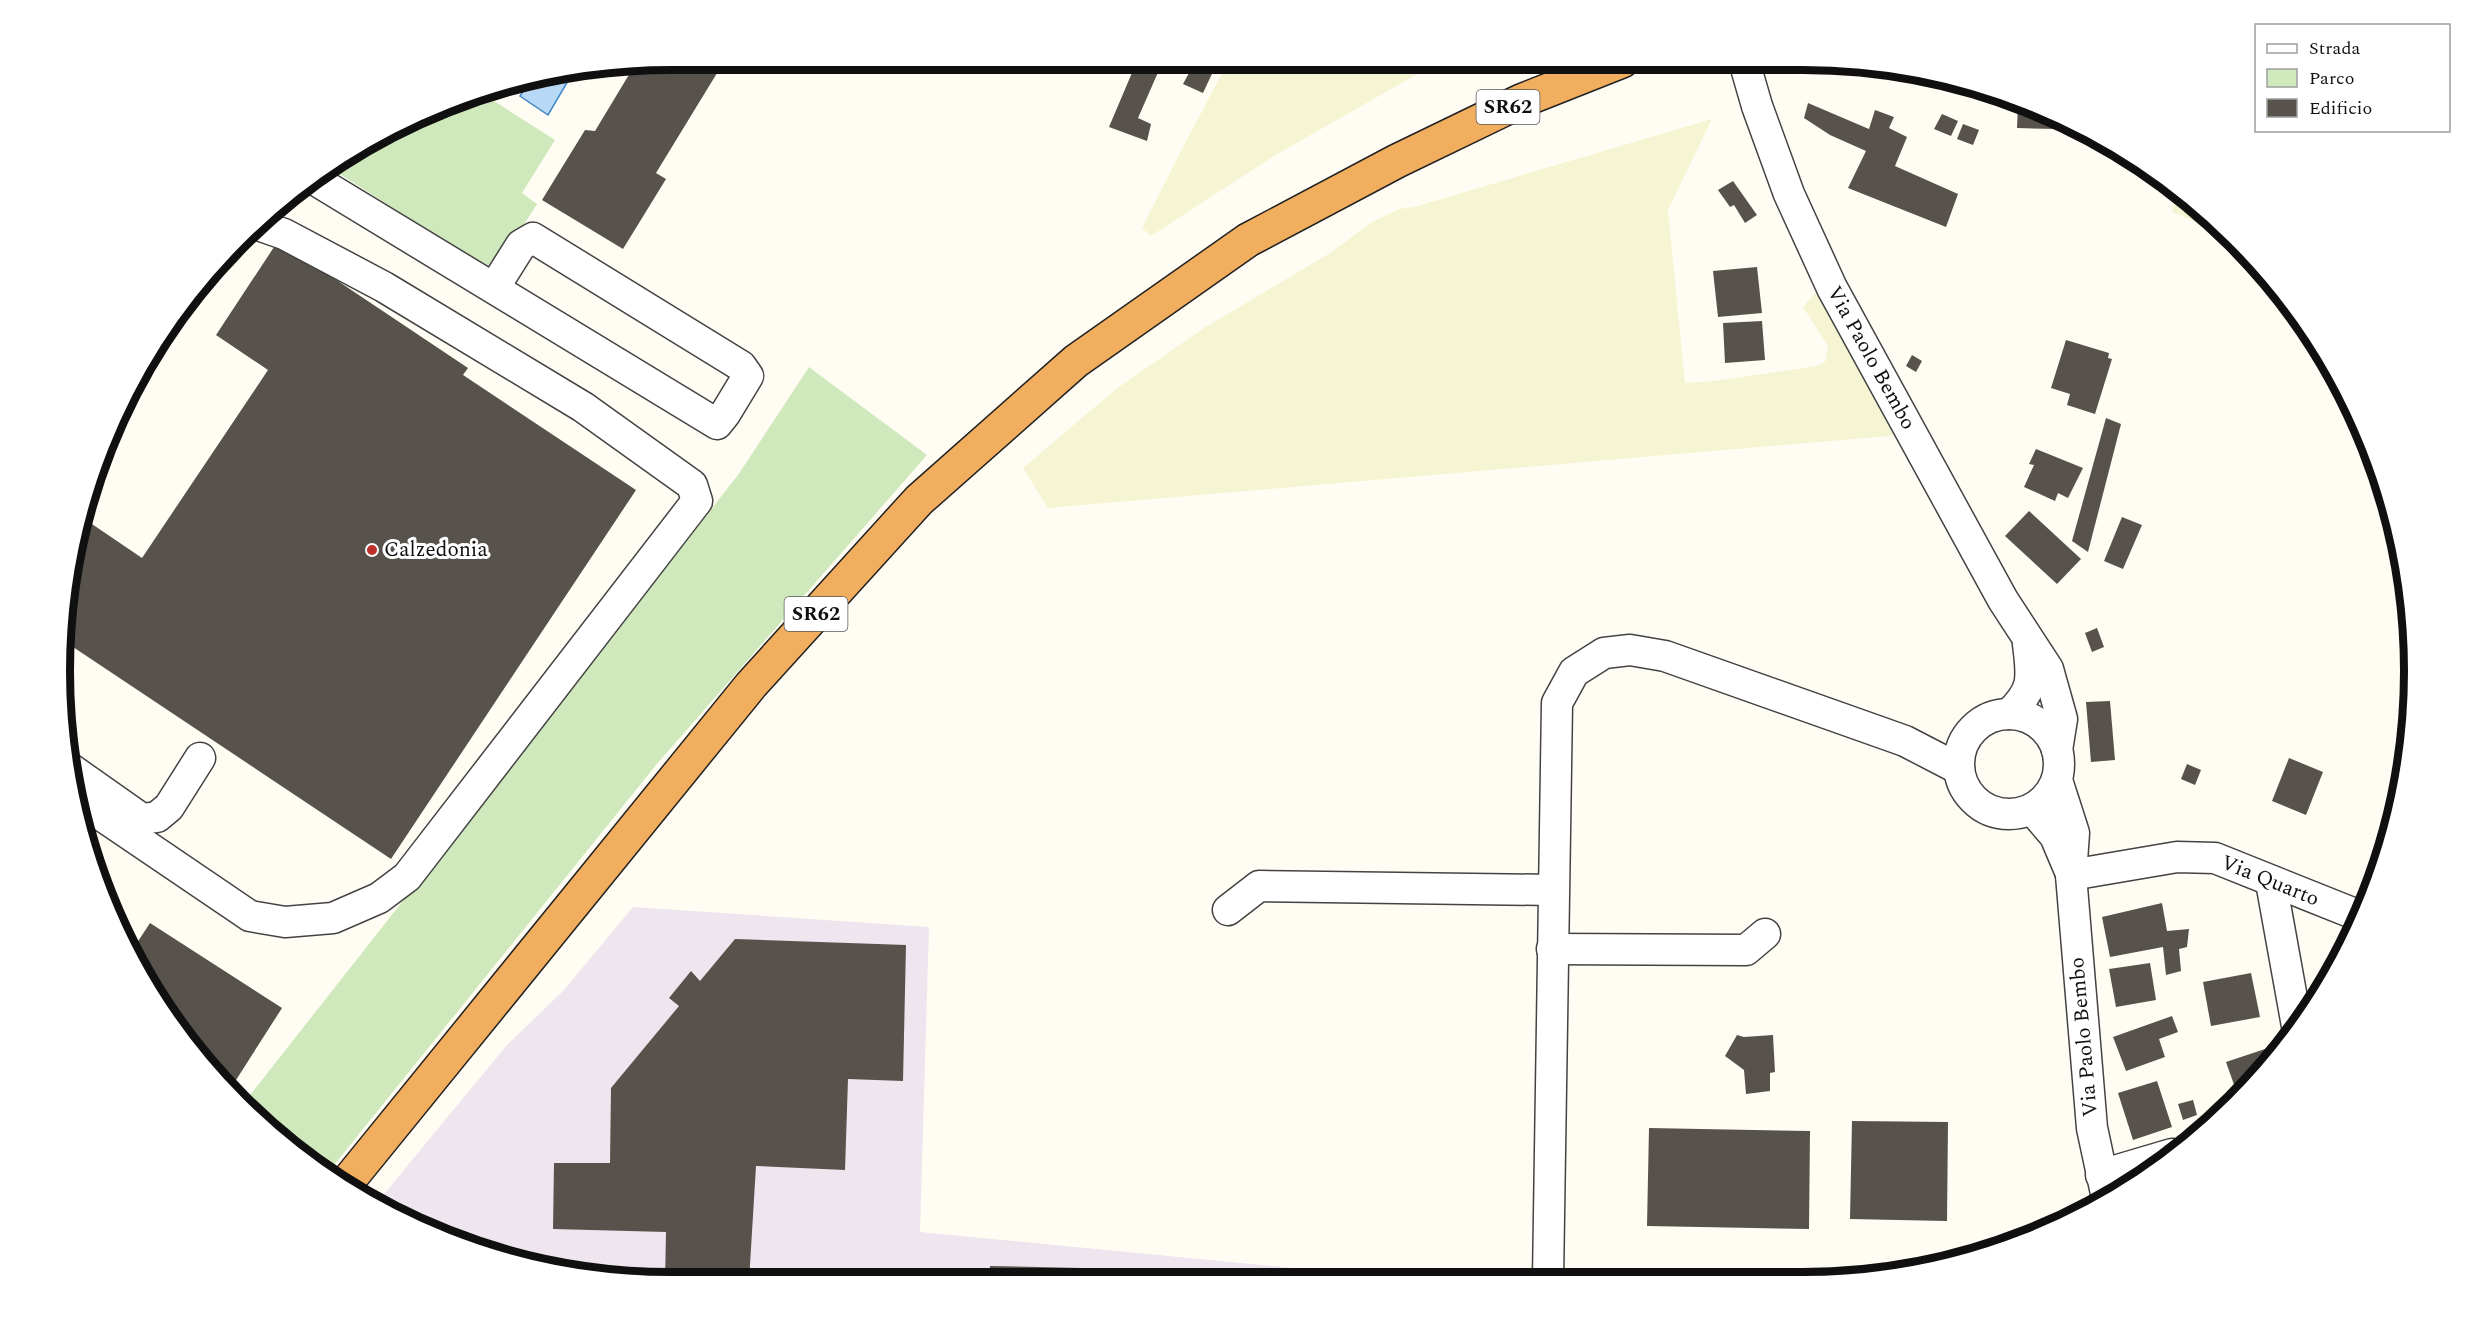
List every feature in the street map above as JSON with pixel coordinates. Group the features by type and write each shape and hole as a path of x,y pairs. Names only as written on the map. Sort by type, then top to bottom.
{"highway":[{"name":"SR62","path":"350,1179 751,685 919,500 1076,362 1248,240 1397,161 1521,101 1599,70"}],"street":[{"name":"Via Paolo Bembo","path":"1747,70 1757,106 1789,194 1832,288 2003,600 2048,669 2062,719 2057,750 2060,763 2057,780 2074,833 2071,875 2092,1128 2104,1186"},
{"path":"322,184 717,424 748,376 741,366 533,238 521,245 494,288"},
{"path":"86,805 250,916 285,922 333,918 379,898 407,877 697,501 692,485 583,406 384,287 284,234 267,228"},
{"name":"Via Paolo Bembo","path":"2009,714 2025,699 2032,675 2028,641"},
{"path":"1548,1272 1557,703 1574,672 1604,653 1630,650 1665,656 1905,741 1959,769"},
{"path":"2057,750 2044,728 2034,720 2009,714 1992,717 1978,725 1966,737 1960,752 1959,769 1963,784 1972,798 1985,808 2000,814 2016,814 2032,809 2043,802 2057,780"},
{"path":"1905,741 1966,737"},
{"path":"80,775 142,819 157,817 170,807 200,758"},
{"name":"Via Paolo Bembo","path":"2032,809 2055,836 2071,875"},
{"name":"Via Quarto","path":"2071,875 2177,857 2214,858 2353,913"},
{"path":"2271,882 2295,1015"},
{"path":"1228,910 1259,886 1553,890"},
{"path":"1552,949 1746,951 1766,934"},
{"path":"2104,1186 2136,1171"}],"shaded area":[{"path":"633,907 929,927 920,1232 1334,1272 632,1271 554,1261 478,1241 406,1211 381,1198 506,1046 564,990"}],"green space":[{"path":"1224,70 1424,70 1274,156 1151,236 1142,228"},
{"path":"480,101 485,104 494,101 555,140 522,193 537,204 502,259 486,268 337,172 406,132"},
{"path":"1712,119 1668,210 1685,383 1817,366 1825,362 1828,346 1803,307 1814,294 1821,292 1901,435 1048,508 1023,468 1116,389 1204,328 1330,253 1372,222 1399,209 1414,207"},
{"path":"2175,200 2205,226 2172,212"},
{"path":"809,367 927,455 656,765 332,1167 275,1123 248,1097 738,475"}],"water":[{"path":"569,80 548,115 520,96 524,89"}],"building":[{"path":"719,70 656,173 666,179 623,249 542,200 585,130 595,131 630,72"},
{"path":"1133,70 1159,70 1138,118 1151,124 1147,141 1109,127"},
{"path":"1188,70 1214,70 1203,93 1183,84 1190,71"},
{"path":"1808,103 1869,129 1875,110 1894,117 1889,128 1907,137 1895,166 1958,194 1946,227 1848,188 1866,151 1830,135 1804,118"},
{"path":"2018,110 2057,127 2057,129 2017,128"},
{"path":"1942,114 1958,121 1951,136 1934,129"},
{"path":"1963,124 1979,130 1973,145 1957,139"},
{"path":"1733,181 1757,215 1745,223 1734,205 1730,207 1718,190"},
{"name":"Calzedonia","path":"278,241 468,368 463,375 636,490 391,859 71,646 76,593 89,522 142,558 268,370 216,335"},
{"path":"1757,267 1762,313 1718,317 1713,271"},
{"path":"1762,321 1765,360 1725,363 1723,323"},
{"path":"2066,340 2109,353 2108,358 2112,359 2095,414 2067,405 2070,394 2051,388"},
{"path":"1912,355 1922,361 1916,372 1906,366"},
{"path":"2106,418 2121,424 2088,552 2072,541"},
{"path":"2036,449 2083,468 2068,498 2058,493 2055,501 2024,487 2034,465 2029,464"},
{"path":"2029,511 2081,559 2057,584 2005,536"},
{"path":"2122,517 2142,525 2123,569 2104,561"},
{"path":"2097,628 2104,647 2092,652 2085,633"},
{"path":"2110,701 2115,760 2091,762 2086,702"},
{"path":"2289,758 2323,772 2306,815 2272,801"},
{"path":"2187,764 2201,770 2195,785 2181,779"},
{"path":"2162,903 2167,931 2189,929 2187,947 2179,949 2181,971 2166,975 2163,947 2110,957 2102,917"},
{"path":"150,923 282,1008 234,1083 195,1037 172,1005 136,944"},
{"path":"735,939 906,945 903,1081 848,1079 845,1170 756,1166 750,1272 665,1272 666,1232 553,1229 554,1163 610,1163 611,1088 679,1006 669,998 691,971 700,981"},
{"path":"2150,963 2156,1000 2116,1007 2109,969"},
{"path":"2251,973 2260,1017 2211,1026 2203,982"},
{"path":"2172,1016 2178,1032 2159,1039 2165,1057 2126,1071 2113,1037"},
{"path":"1737,1035 1744,1037 1773,1035 1775,1072 1770,1073 1770,1091 1746,1094 1744,1070 1725,1056"},
{"path":"2268,1048 2269,1050 2235,1088 2226,1062"},
{"path":"2157,1081 2172,1127 2133,1140 2118,1093"},
{"path":"2193,1100 2197,1115 2183,1120 2178,1104"},
{"path":"1852,1121 1948,1122 1947,1221 1850,1219"},
{"path":"1649,1128 1810,1131 1809,1229 1647,1226"},
{"path":"990,1266 1082,1268 1082,1272 990,1272"}],"place":[{"name":"Calzedonia","path":"372,550"}]}
